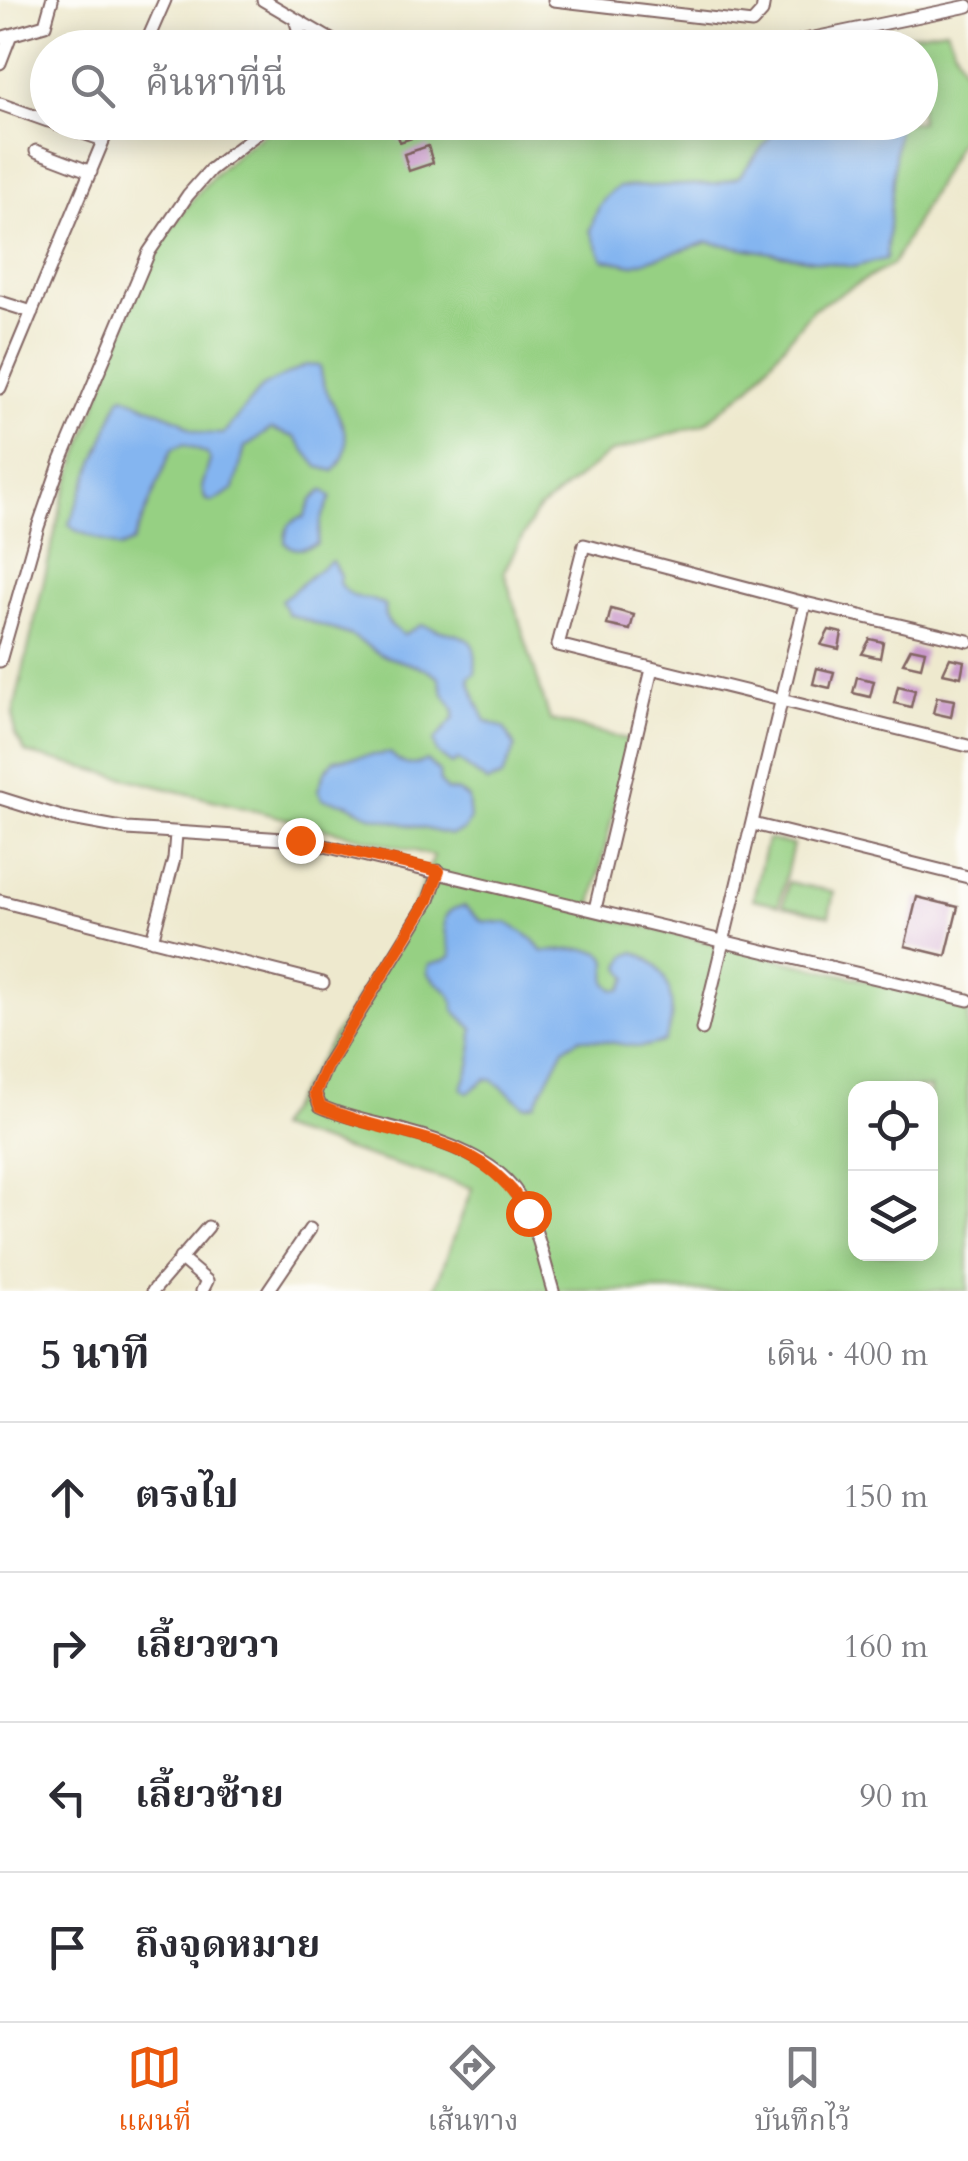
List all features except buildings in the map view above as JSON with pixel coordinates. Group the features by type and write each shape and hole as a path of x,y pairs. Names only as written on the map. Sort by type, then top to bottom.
{"street":[{"path":"0,62 5,38 45,25 52,0"},
{"path":"152,30 165,0"},
{"path":"263,0 314,30"},
{"path":"554,0 752,22 762,12 764,0"},
{"path":"853,30 968,6"},
{"path":"295,19 298,30"},
{"path":"0,104 30,115"},
{"path":"0,388 103,140"},
{"path":"0,661 61,460 149,252 210,170 249,140"},
{"path":"36,151 91,172"},
{"path":"0,302 32,312"},
{"path":"968,640 805,603 584,545 558,645 968,746"},
{"path":"702,1029 805,603"},
{"path":"595,909 652,670"},
{"path":"0,798 61,818 176,834 300,840 968,1000"},
{"path":"753,824 968,876"},
{"path":"152,940 174,859 176,834"},
{"path":"439,871 428,900 326,1067 315,1093 320,1106 337,1114 412,1132 490,1168 513,1187 528,1213 553,1291"},
{"path":"0,901 323,983"},
{"path":"152,1291 208,1227"},
{"path":"268,1291 310,1230"},
{"path":"180,1258 206,1281 202,1291"}],"green space":[{"path":"946,29 968,78 968,126 893,264 813,309 751,386 704,424 609,453 536,512 504,571 550,720 630,740 590,913 968,1005 968,1291 434,1291 472,1188 276,1128 412,912 434,856 26,753 15,734 13,714 63,498 138,288 180,216 216,173 255,140 938,140 938,30"},
{"path":"767,839 793,845 779,905 753,899"},
{"path":"788,882 834,892 829,916 783,906"}],"water":[{"path":"768,140 896,140 886,259 853,267 708,242 632,265 603,259 590,231 600,206 619,187 718,184 739,177"},
{"path":"306,365 319,366 346,436 346,448 334,471 318,467 294,437 271,429 245,447 234,489 212,502 205,499 202,487 210,460 207,454 184,444 172,449 133,542 120,548 69,524 120,398 124,396 182,421 195,431 223,434 262,387"},
{"path":"323,490 331,497 321,520 317,544 301,549 289,546 285,543 289,526 304,517 312,500"},
{"path":"332,561 345,590 385,606 386,619 403,635 421,625 462,637 472,644 476,655 475,673 469,677 471,686 486,721 504,728 515,747 502,777 487,782 458,760 452,764 437,753 434,741 454,718 454,709 439,678 426,669 381,655 352,636 288,614 281,600"},
{"path":"390,753 407,764 426,760 439,772 446,790 468,798 470,819 464,830 451,835 371,816 348,804 323,799 318,790 334,760"},
{"path":"464,906 481,921 508,923 534,940 542,951 602,953 607,961 607,983 613,989 621,990 628,978 621,967 626,956 635,952 647,959 657,967 669,990 671,1016 664,1042 641,1047 581,1038 564,1048 535,1104 525,1106 493,1080 486,1079 468,1093 462,1088 471,1062 473,1029 454,1010 448,992 427,972 429,964 451,956 445,919 448,913"}],"route":[{"path":"300,840 439,871 428,900 326,1067 315,1093 320,1106 337,1114 412,1132 455,1149 490,1168 513,1187 528,1213"}]}
